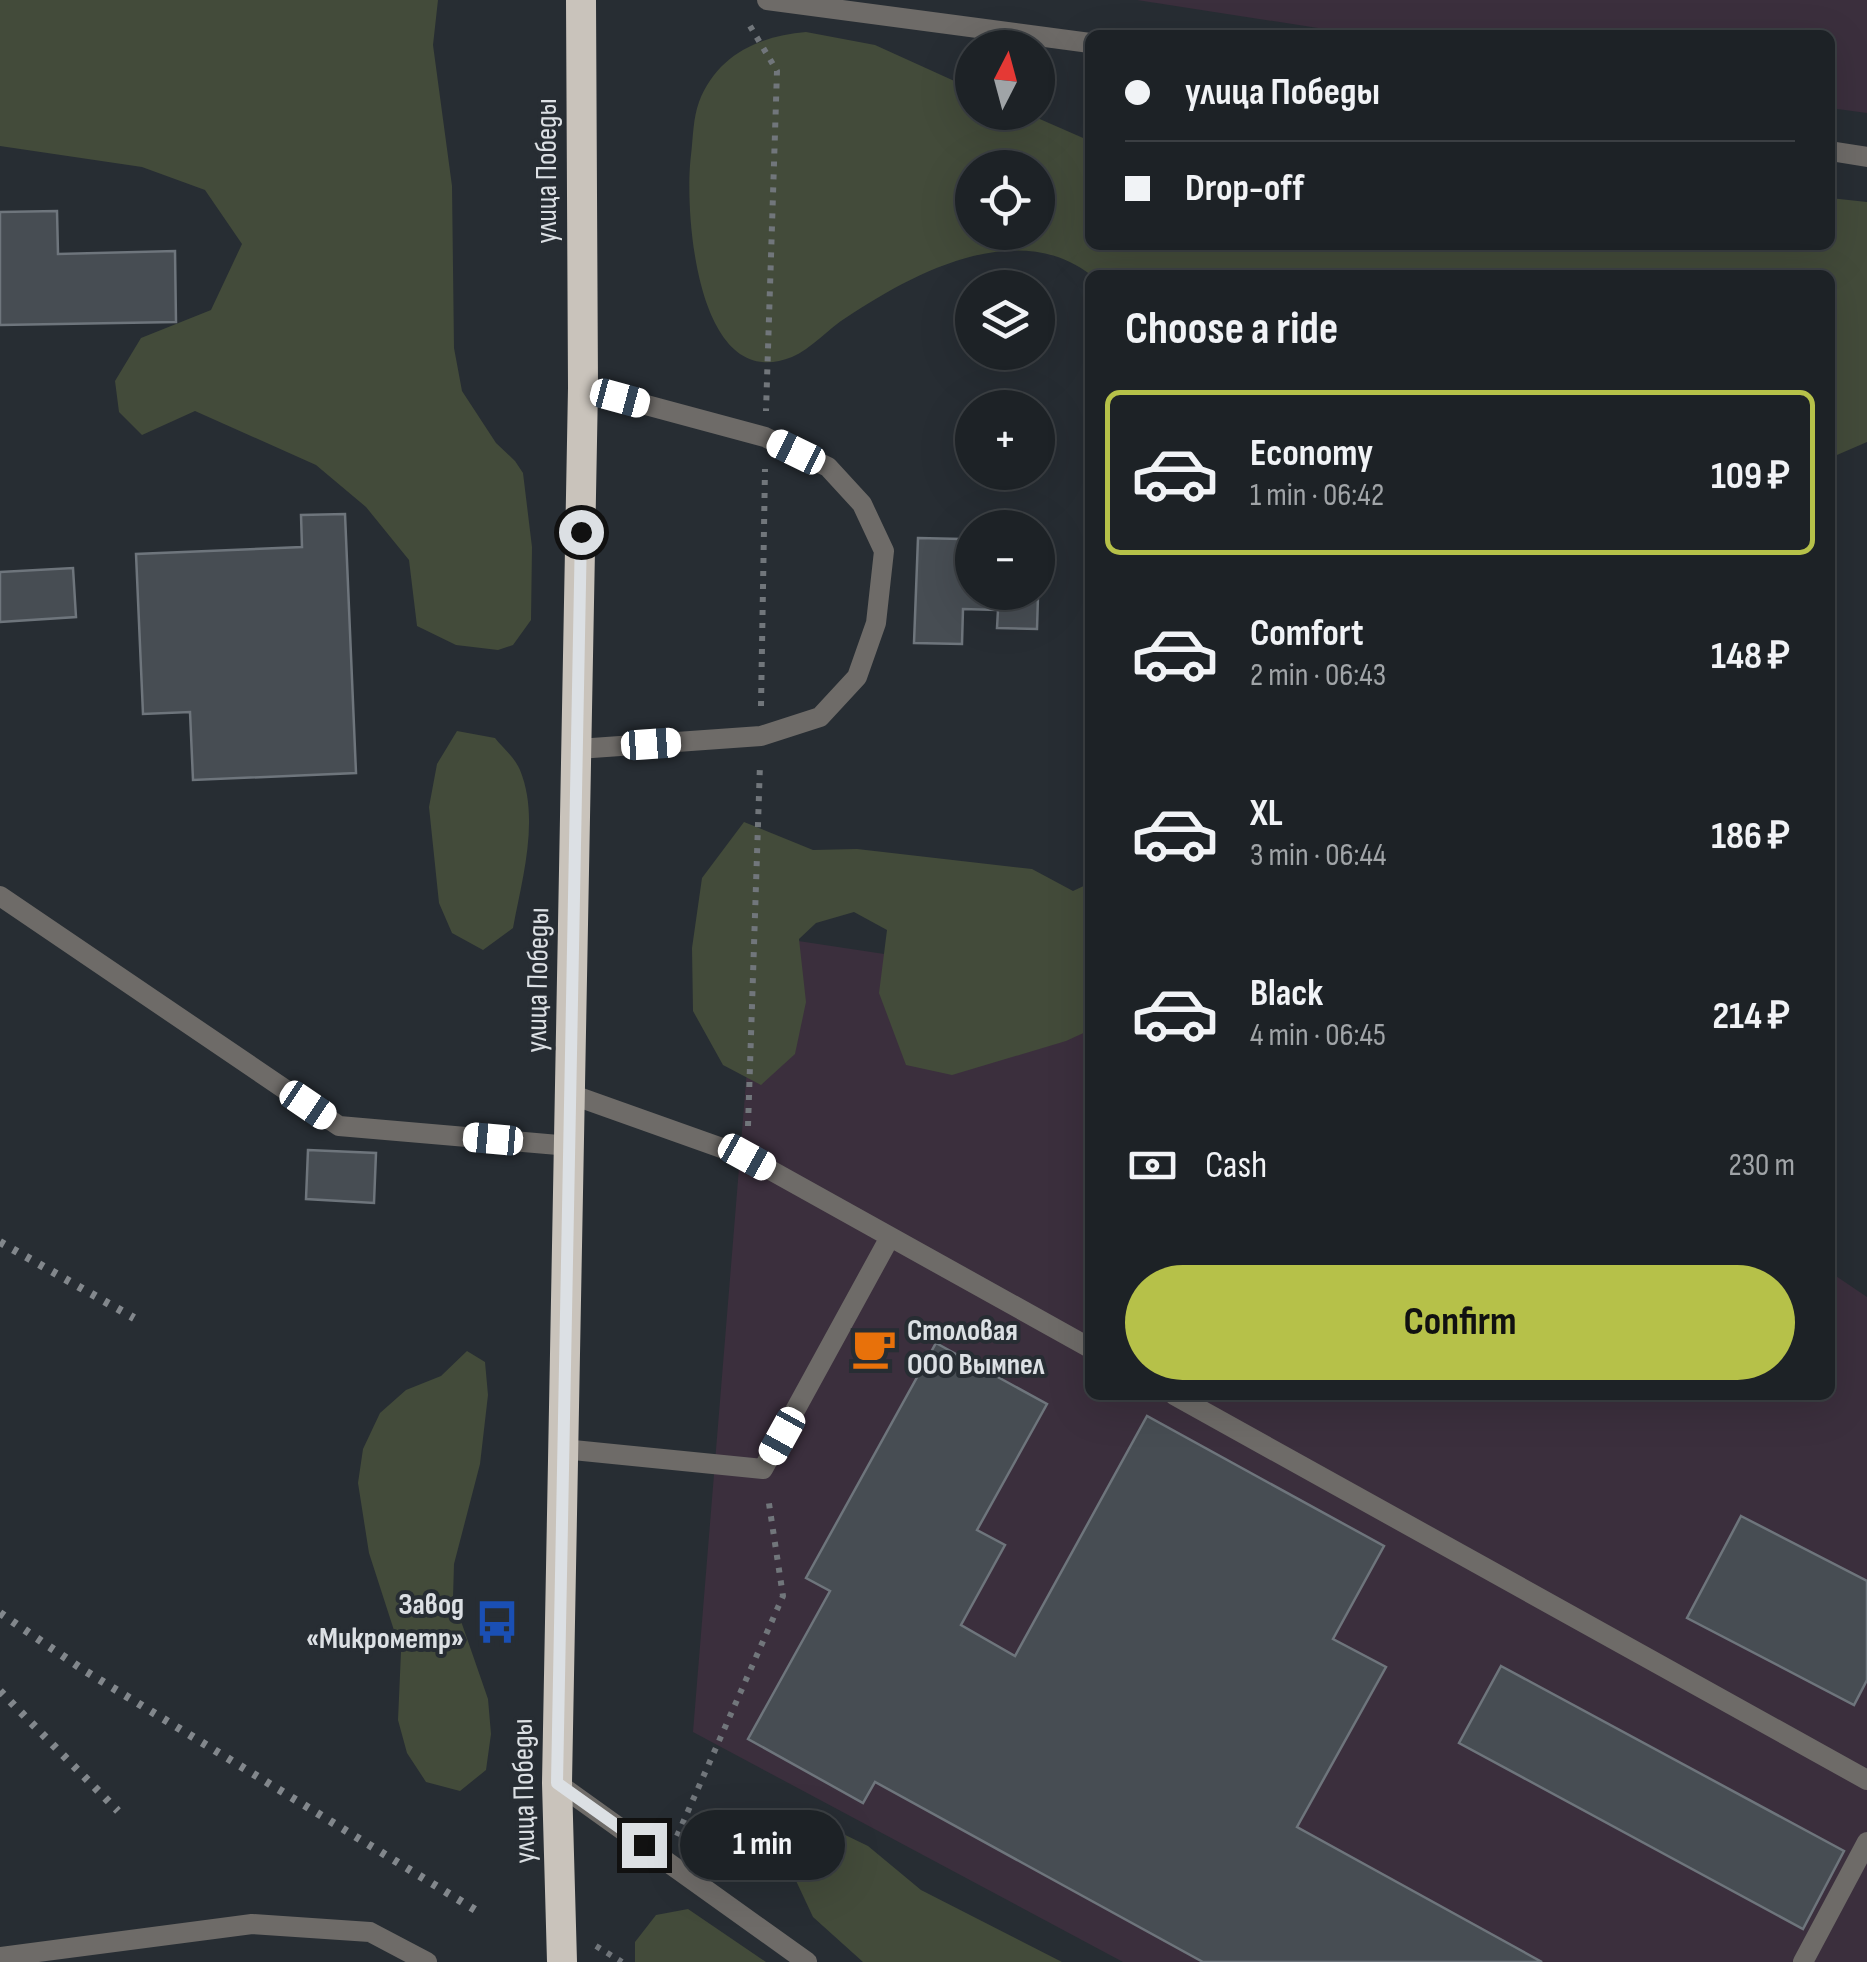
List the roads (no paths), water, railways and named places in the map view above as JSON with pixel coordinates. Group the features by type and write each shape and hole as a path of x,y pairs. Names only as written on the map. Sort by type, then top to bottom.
{"highway":[{"name":"улица Победы","path":"562,1962 557,1783 583,388 581,0"}],"street":[{"path":"767,0 1085,42"},
{"path":"1835,151 1867,157"},
{"path":"578,749 761,736 820,717 857,677 876,623 884,552 862,504 828,467 765,436 583,388"},
{"path":"0,896 339,1126 570,1146"},
{"path":"570,1094 747,1157 1085,1345"},
{"path":"564,1449 763,1469 890,1237"},
{"path":"1183,1400 1867,1780"},
{"path":"557,1783 808,1962"},
{"path":"1803,1962 1867,1842"},
{"path":"0,1957 252,1924 370,1932 428,1962"}],"railway":[{"path":"0,1242 134,1318"},
{"path":"0,1613 82,1669 477,1911"},
{"path":"0,1691 118,1811"}],"place":[{"name":"Столовая ООО Вымпел","path":"874,1348"},
{"name":"Завод «Микрометр»","path":"497,1622"}]}
